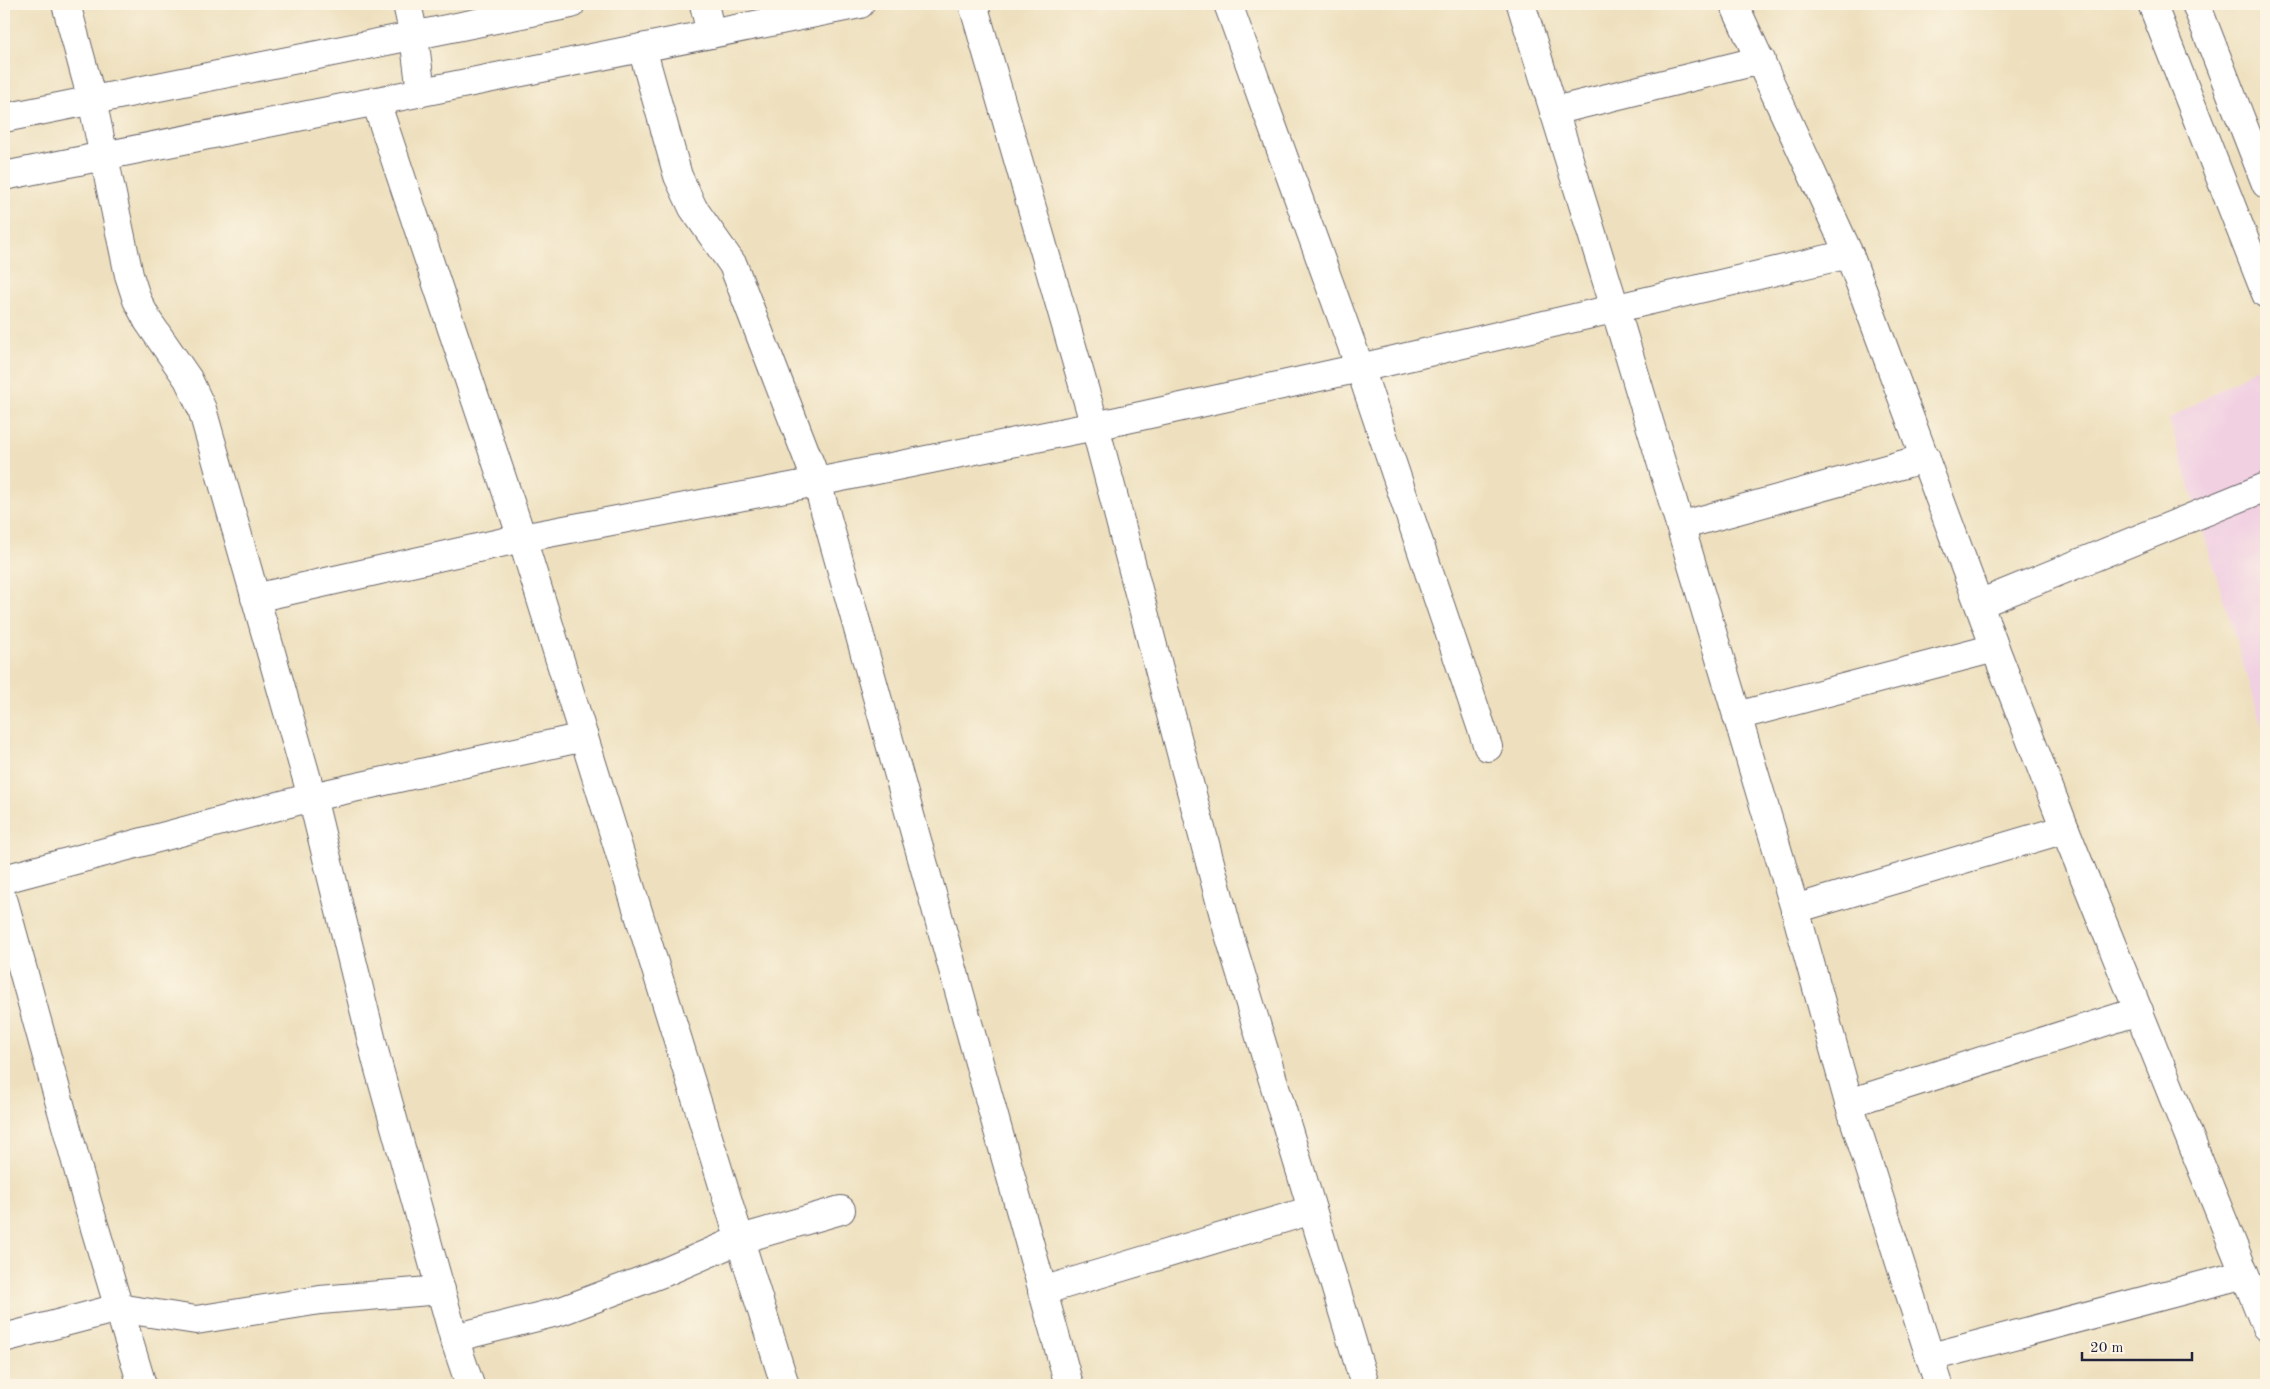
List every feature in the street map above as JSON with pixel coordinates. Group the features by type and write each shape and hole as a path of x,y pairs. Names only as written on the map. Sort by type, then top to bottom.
{"street":[{"path":"66,4 92,100 129,275 137,300 148,321 188,379 202,409 312,797 377,1062 454,1338 470,1385"},
{"path":"407,4 414,36 420,92"},
{"path":"4,118 571,4"},
{"path":"704,4 711,34"},
{"path":"4,176 860,4"},
{"path":"973,4 1095,426 1228,931 1365,1385"},
{"path":"1228,4 1360,368 1488,747"},
{"path":"1521,4 1615,308 1795,910 1849,1103 1939,1385"},
{"path":"1734,4 1849,254 1995,648 2065,829 2266,1327"},
{"path":"2152,4 2266,294"},
{"path":"2196,4 2266,184"},
{"path":"642,48 678,176 694,208 733,264 817,482 1069,1385"},
{"path":"1554,111 1760,60"},
{"path":"376,102 522,538 785,1385"},
{"path":"255,598 522,538 817,482 1095,426 1360,368 1849,254"},
{"path":"1680,526 1926,458"},
{"path":"1979,604 2266,487"},
{"path":"1737,716 1995,648"},
{"path":"4,879 312,797 584,737"},
{"path":"1795,910 2065,829"},
{"path":"4,902 118,1308 142,1385"},
{"path":"1849,1103 2139,1011"},
{"path":"454,1338 561,1311 665,1272 740,1239 841,1210"},
{"path":"1042,1291 1312,1210"},
{"path":"1931,1357 2245,1274"},
{"path":"4,1338 118,1308 196,1320 320,1300 441,1290"}],"shaded area":[{"path":"2266,363 2266,740 2169,419"}]}
